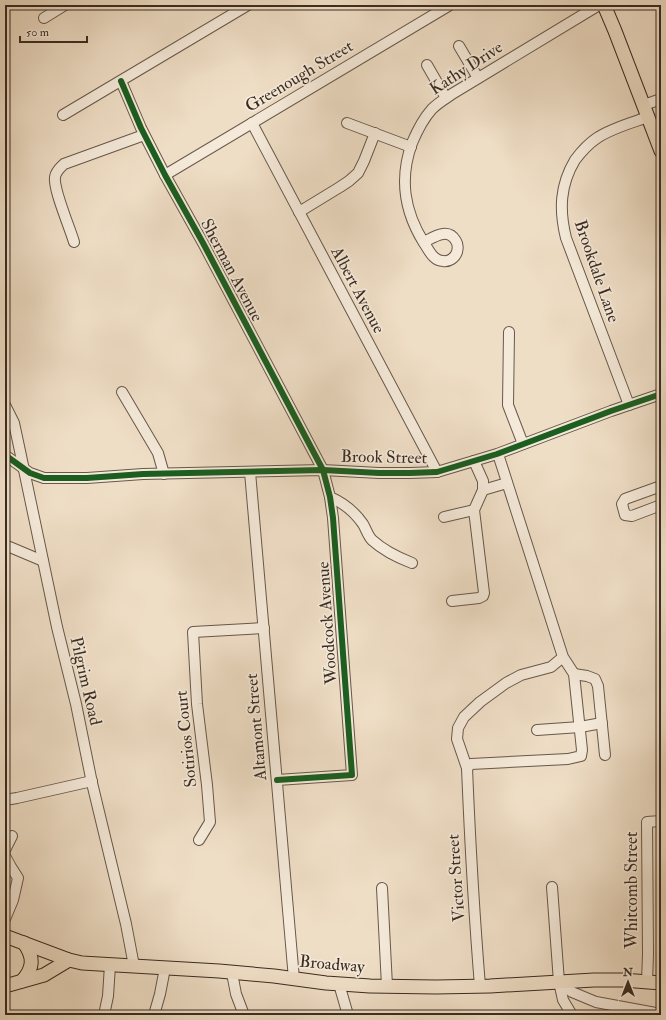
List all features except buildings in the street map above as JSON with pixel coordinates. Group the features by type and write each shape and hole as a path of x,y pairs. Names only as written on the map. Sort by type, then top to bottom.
{"main road":[{"path":"604,5 661,150"},
{"name":"Broadway","path":"5,936 69,960 82,963 232,973 340,984 436,987 609,980 661,983"},
{"path":"22,981 29,972 32,964 28,947 24,943"},
{"path":"5,986 44,975 69,960"}],"street":[{"path":"44,18 65,5"},
{"name":"Greenough Street","path":"165,175 450,5"},
{"name":"Kathy Drive","path":"424,242 419,235 411,217 405,192 405,173 407,158 415,135 426,117 433,108 446,98 599,5"},
{"path":"63,115 241,7"},
{"path":"458,46 478,78"},
{"path":"427,65 446,98"},
{"name":"Sherman Avenue","path":"121,81 144,135 323,470"},
{"name":"Brookdale Lane","path":"629,405 566,238 562,220 562,200 565,181 569,172 578,156 590,143 646,111 661,100"},
{"name":"Albert Avenue","path":"252,123 437,472"},
{"path":"347,123 411,147"},
{"path":"299,212 340,188 358,173 375,133"},
{"path":"74,242 58,194 55,177 58,170 64,164 144,135"},
{"path":"509,332 508,405 523,444"},
{"path":"122,392 158,453 164,474"},
{"name":"Brook Street","path":"5,455 30,474 44,478 87,478 143,474 323,470 379,473 437,472 498,454 661,394"},
{"name":"Pilgrim Road","path":"5,405 24,469 57,628 76,704 92,781 126,924 134,966"},
{"path":"467,768 471,764 568,759 581,756 582,750 574,674 563,657 498,454"},
{"path":"452,601 479,598 483,596 484,593 474,510 484,490 483,481 474,461"},
{"name":"Woodcock Avenue","path":"277,780 352,775 333,518 330,497 323,470"},
{"name":"Altamont Street","path":"250,472 294,979"},
{"path":"484,490 508,483"},
{"path":"661,486 625,499 622,504 625,515 632,516 661,505"},
{"path":"330,497 343,503 351,510 363,524 374,542 397,557 412,563"},
{"path":"444,517 474,510"},
{"path":"5,545 43,560"},
{"name":"Sotirios Court","path":"199,840 210,822 197,704 193,632 264,628"},
{"name":"Victor Street","path":"480,986 474,917 467,768 457,739 458,728 464,717 480,702 506,683 521,675 551,667 563,657"},
{"path":"574,674 587,676 595,680 598,686 605,755"},
{"path":"537,730 580,727 602,723"},
{"path":"5,800 92,781"},
{"name":"Whitcomb Street","path":"647,982 647,822 661,821"},
{"path":"5,850 12,836"},
{"path":"5,856 18,878 13,900 5,919"},
{"path":"552,887 559,982 563,1000 572,1015"},
{"path":"382,888 388,986"},
{"path":"104,1015 108,996 110,965"},
{"path":"154,1015 165,968"},
{"path":"232,973 236,994 244,1015"},
{"path":"559,982 572,992 596,1002 661,1014"},
{"path":"340,984 348,1015"}],"cycle path":[{"path":"121,81 141,128 165,175 203,243 323,470 330,497 333,518 352,775 277,780"},
{"path":"5,455 30,473 44,478 87,478 143,474 323,470 379,473 437,472 497,454 611,411 661,394"}]}
